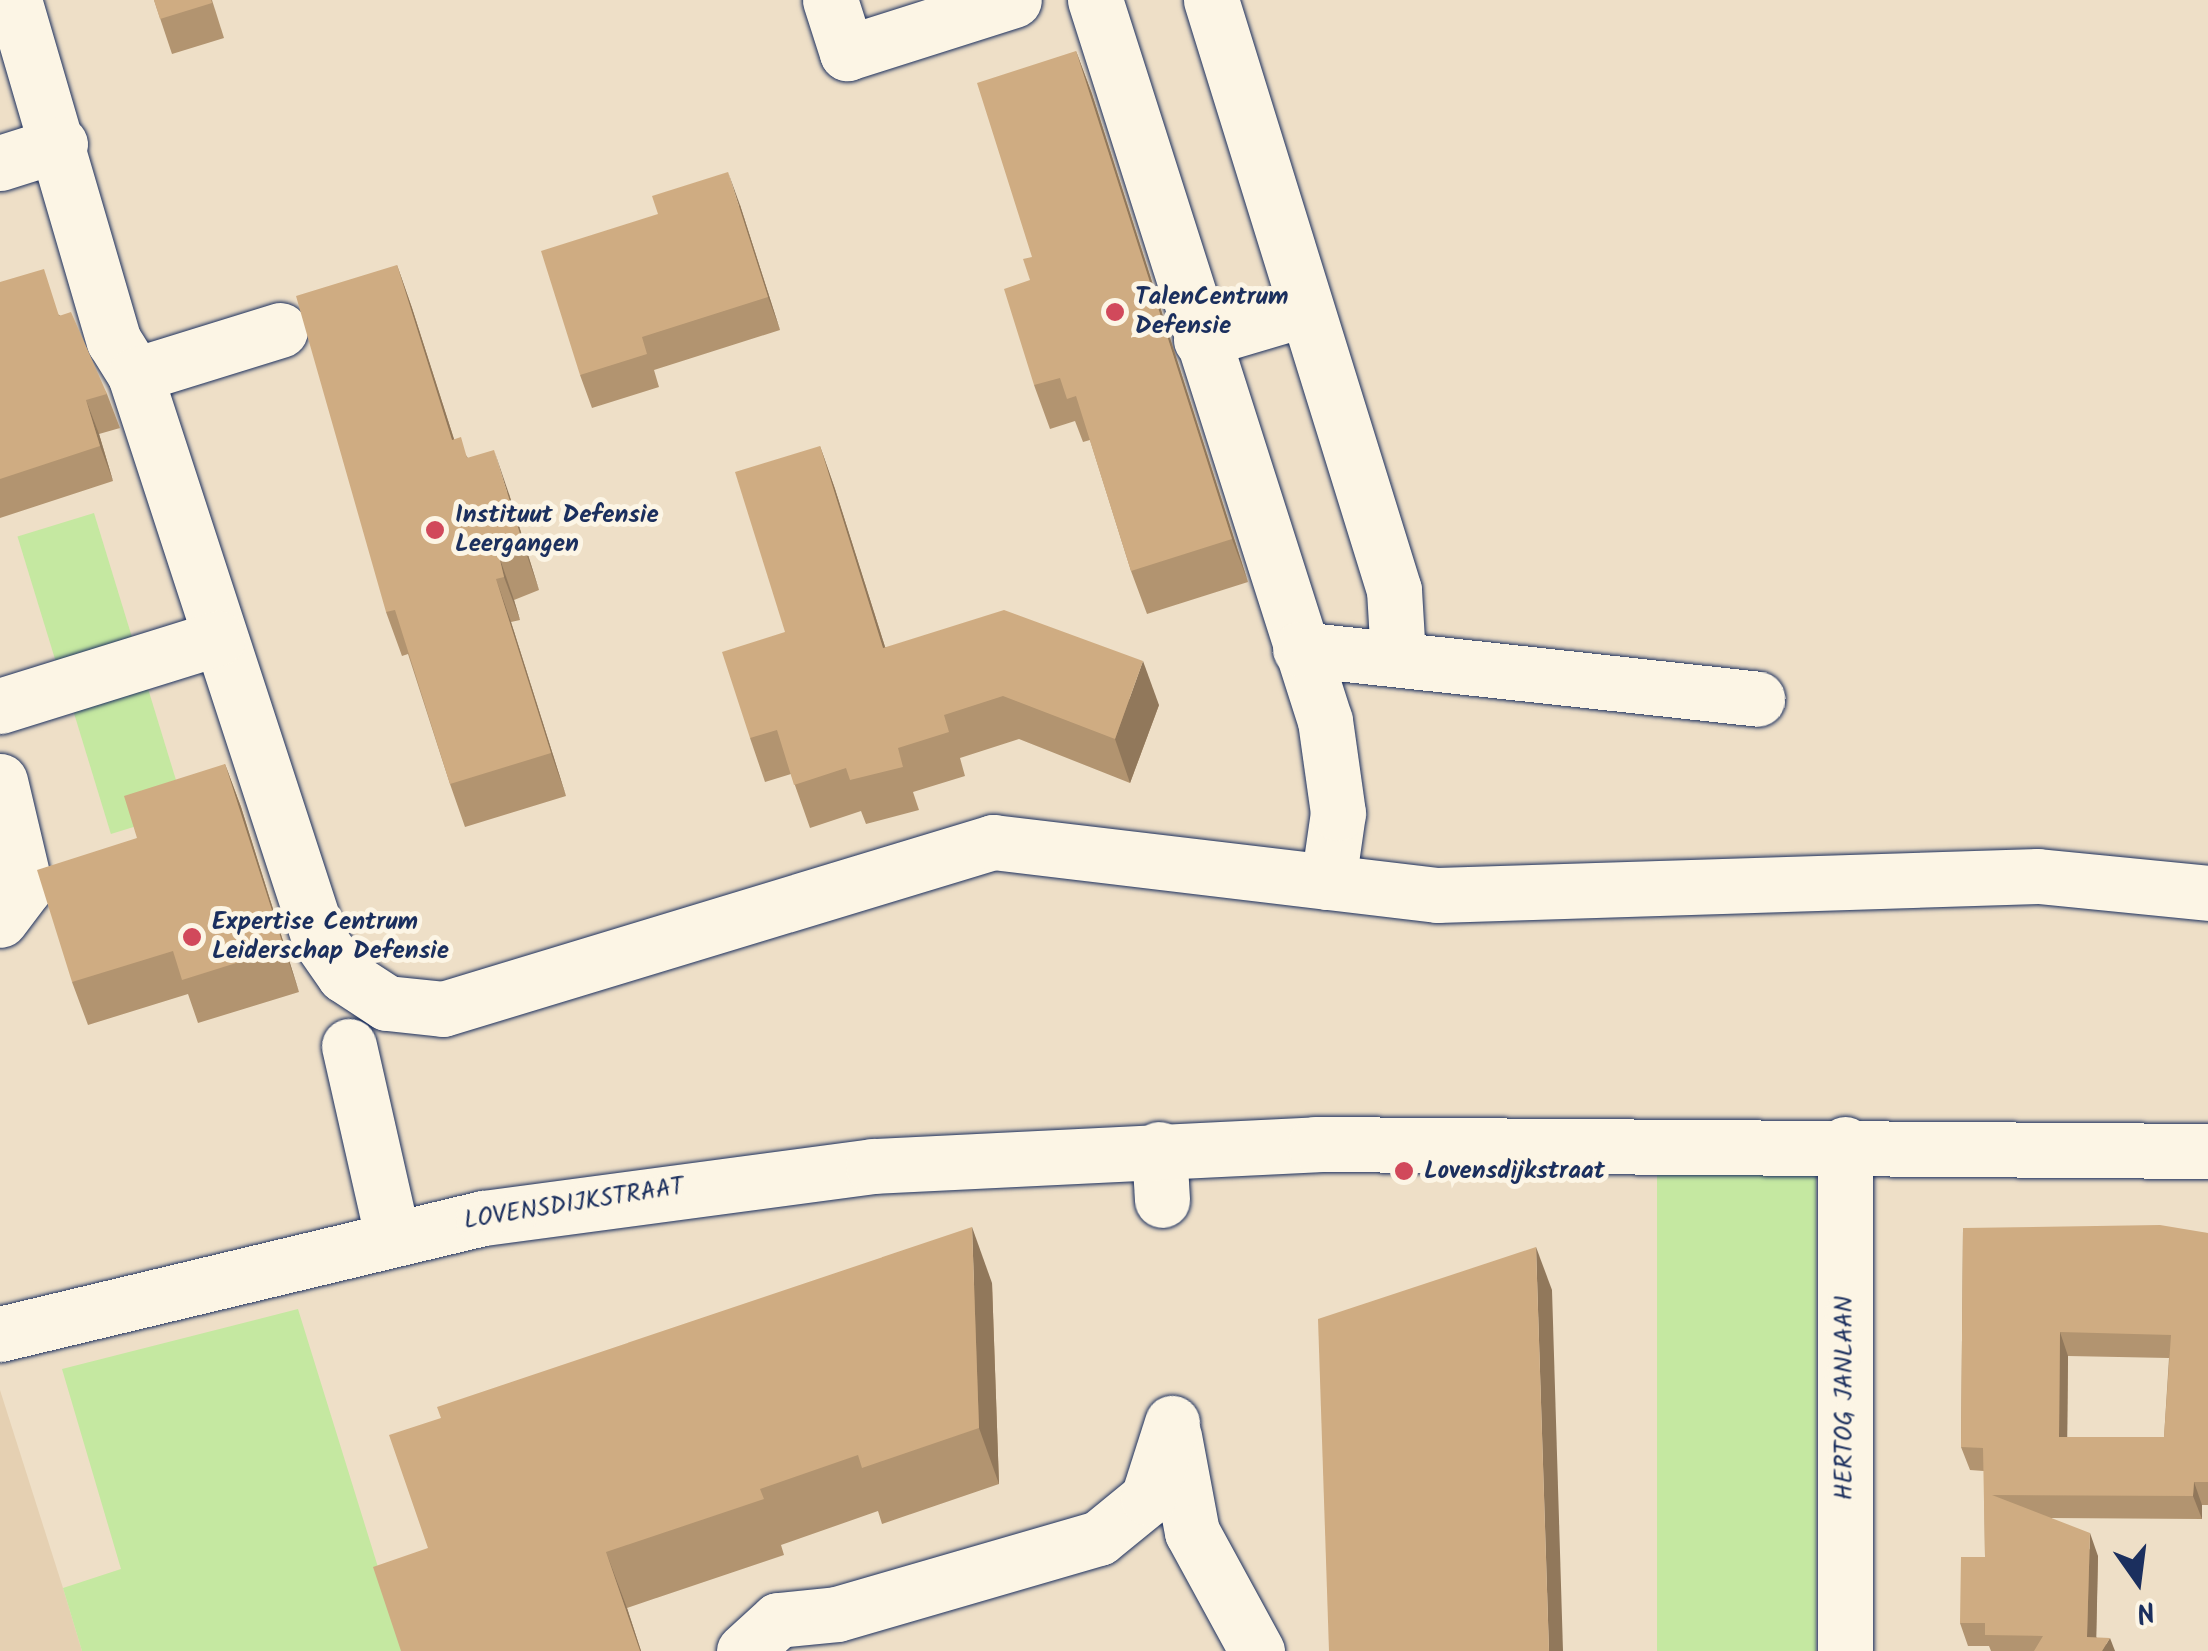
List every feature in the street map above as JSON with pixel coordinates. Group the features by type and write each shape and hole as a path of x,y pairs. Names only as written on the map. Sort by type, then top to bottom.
{"street":[{"path":"14,0 60,144 114,341 135,375 319,939 344,975 386,1004 443,1009 993,842 1437,894 2038,876 2208,893"},
{"path":"830,0 846,53 1014,0"},
{"path":"1096,0 1324,720 1338,813 1328,882"},
{"path":"1211,0 1394,590 1398,658"},
{"path":"0,163 60,144"},
{"path":"1201,340 1305,309"},
{"path":"135,375 280,330"},
{"path":"0,706 218,638"},
{"path":"1300,648 1757,699"},
{"path":"0,780 25,887 0,920"},
{"path":"349,1046 392,1236"},
{"name":"LOVENSDIJKSTRAAT","path":"0,1334 392,1236 776,1174 1160,1175 1845,1144 2208,1152"},
{"name":"HERTOG JANLAAN","path":"1844,1651 1845,1144"},
{"path":"744,1651 778,1620 912,1594 1077,1549 1119,1527 1158,1481 1172,1423 1192,1532 1257,1651"},
{"path":"862,1651 912,1594"}],"shaded area":[{"path":"0,1390 63,1588 82,1651 0,1651"}],"green space":[{"path":"94,513 134,643 57,666 17,536"},
{"path":"146,682 185,811 111,834 71,705"},
{"path":"1657,1175 1816,1175 1816,1651 1657,1651"},
{"path":"298,1309 404,1651 82,1651 63,1588 121,1569 62,1369"}],"building":[{"path":"154,0 211,0 212,3 160,19"},
{"path":"1076,51 1232,539 1131,571 1076,396 1067,399 1060,378 1034,385 1004,289 1030,280 1023,259 1032,257 977,83"},
{"path":"728,172 768,297 642,337 647,354 580,375 541,251 658,214 652,196"},
{"path":"397,265 452,440 461,437 467,458 494,450 524,547 499,556 504,577 496,579 551,753 450,784 395,610 386,612 296,296"},
{"path":"44,269 59,316 71,312 107,394 86,400 100,446 0,479 0,282"},
{"path":"820,446 883,648 1004,610 1143,661 1115,739 1003,696 944,715 949,732 898,748 903,767 850,780 846,768 794,785 777,730 750,738 722,652 785,632 735,472"},
{"path":"225,764 284,948 182,980 173,951 72,982 37,870 137,838 124,796"},
{"path":"2160,1225 2208,1233 2208,1482 2194,1482 2193,1496 1992,1495 2090,1533 2087,1637 2110,1638 2102,1651 2034,1651 2043,1636 1985,1635 1985,1623 1960,1623 1961,1557 1985,1557 1983,1448 1961,1447 1963,1228","holes":["2060,1332 2171,1335 2164,1437 2059,1437"]},
{"path":"972,1227 979,1428 862,1468 858,1455 760,1489 764,1499 606,1552 640,1651 401,1651 373,1567 428,1548 389,1435 441,1418 437,1407"},
{"path":"1536,1247 1549,1651 1329,1651 1318,1319"}],"place":[{"name":"TalenCentrum Defensie","path":"1115,312"},
{"name":"Instituut Defensie Leergangen","path":"435,530"},
{"name":"Expertise Centrum Leiderschap Defensie","path":"192,937"},
{"name":"Lovensdijkstraat","path":"1404,1171"}]}
